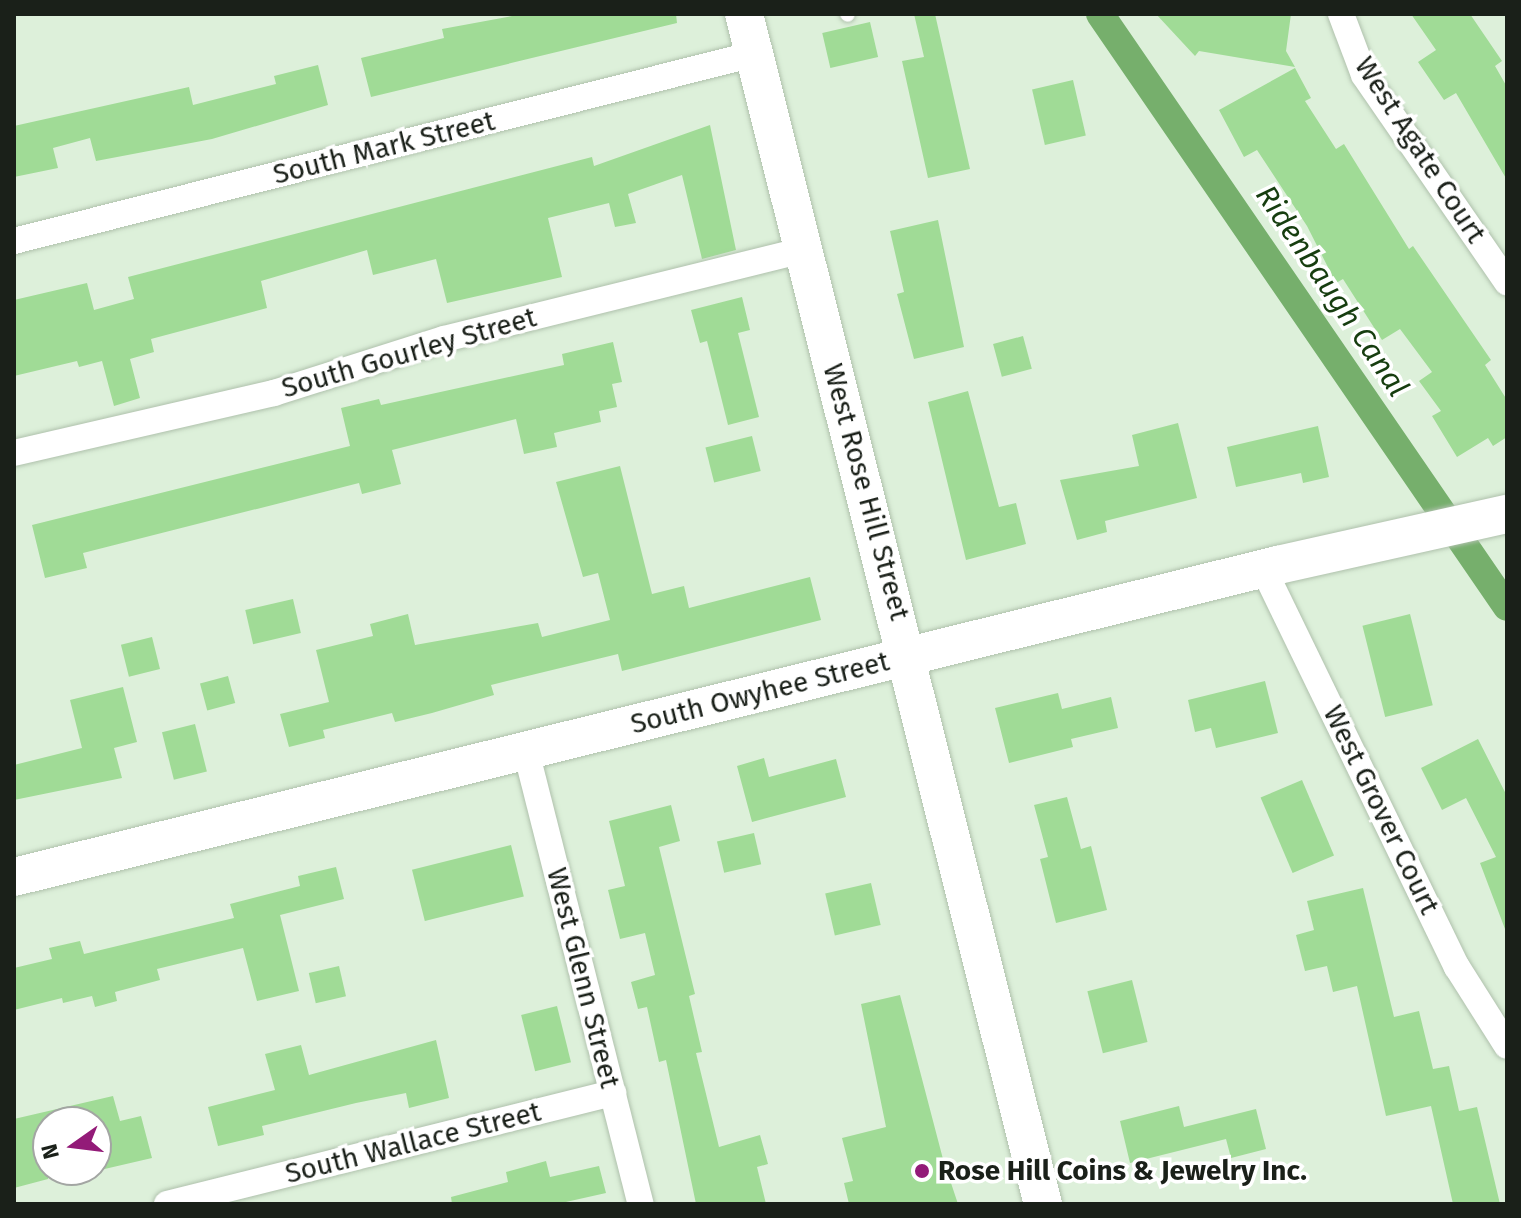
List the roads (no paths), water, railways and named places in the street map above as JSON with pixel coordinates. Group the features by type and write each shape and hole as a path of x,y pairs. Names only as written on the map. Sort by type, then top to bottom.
{"street":[{"name":"West Rose Hill Street","path":"744,14 909,656 1043,1204"},
{"name":"West Agate Court","path":"1341,14 1364,75 1507,282"},
{"name":"South Mark Street","path":"14,241 754,54"},
{"name":"South Gourley Street","path":"14,453 274,393 444,339 804,250"},
{"name":"South Owyhee Street","path":"14,877 1263,568 1416,531 1492,518"},
{"name":"West Grover Court","path":"1263,568 1457,967 1507,1046"},
{"name":"West Glenn Street","path":"526,751 641,1204"},
{"name":"South Wallace Street","path":"167,1204 613,1093"}],"waterway":[{"name":"Ridenbaugh Canal","path":"1100,14 1507,607"}],"place":[{"name":"Rose Hill Coins & Jewelry Inc.","path":"922,1171"}]}
